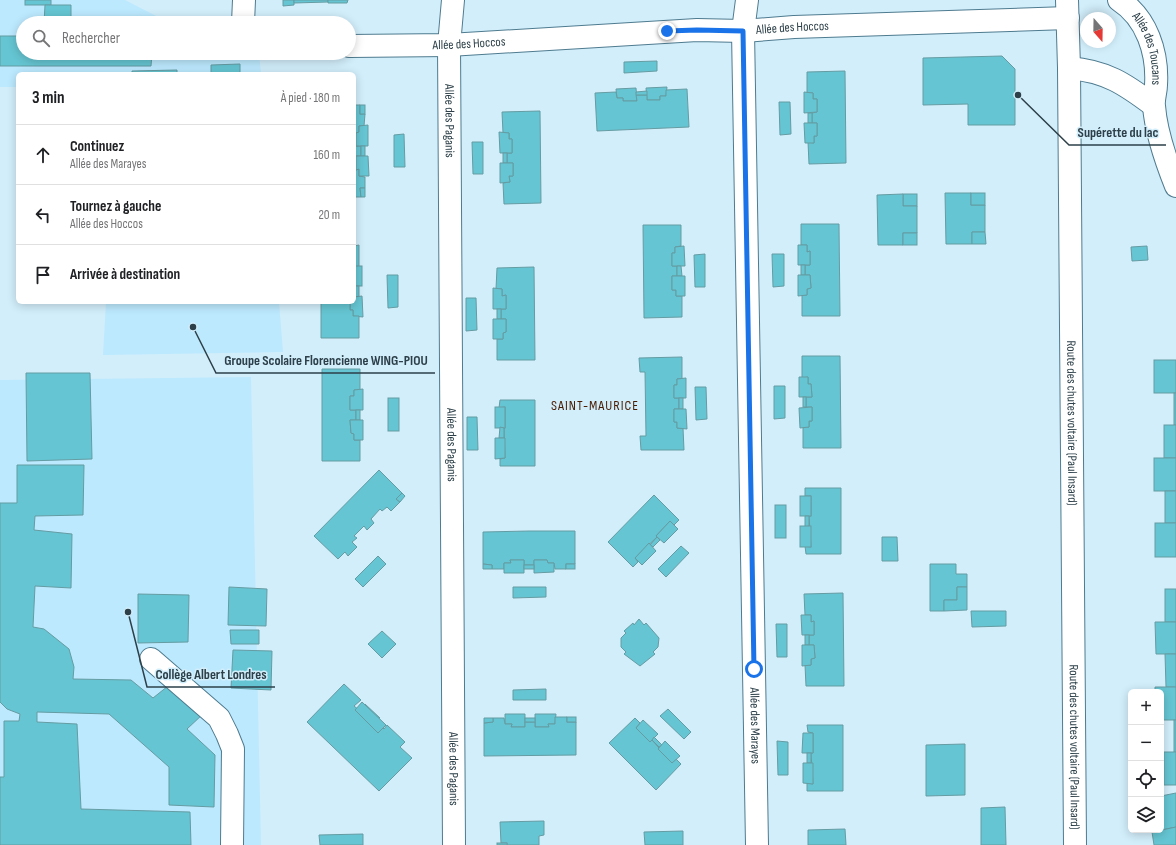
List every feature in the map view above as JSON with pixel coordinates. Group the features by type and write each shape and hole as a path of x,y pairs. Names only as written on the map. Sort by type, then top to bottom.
{"street":[{"path":"243,16 244,0"},
{"name":"Allée des Paganis","path":"453,0 449,45 454,845"},
{"name":"Allée des Marayes","path":"747,0 743,31 757,845"},
{"name":"Allée des Toucans","path":"1119,0 1138,17 1148,34 1156,67 1154,106 1165,157 1176,186"},
{"name":"Allée des Hoccos","path":"356,46 449,45 697,30 743,31 1067,9"},
{"name":"Route des chutes voltaire (Paul Insard)","path":"1067,9 1069,68 1075,845"},
{"name":"Allée des Toucans","path":"1069,68 1090,70 1109,76 1122,83 1154,106"},
{"path":"151,659 219,718 227,734 233,749 232,845"}],"shaded area":[{"path":"0,0 125,0 156,16 16,16 16,60 260,60 261,72 16,72 16,87 0,87"},
{"path":"106,304 279,304 283,352 103,355"},
{"path":"251,377 261,845 0,845 0,380"}],"building":[{"path":"25,0 51,0 51,5 25,5"},
{"path":"283,0 294,0 294,5 283,6"},
{"path":"294,0 328,0 328,2 294,3"},
{"path":"328,0 348,0 347,3 328,3"},
{"path":"45,5 71,5 71,16 44,16"},
{"path":"0,36 16,36 16,60 152,60 151,66 0,66"},
{"path":"1002,56 1015,69 1015,125 968,125 968,104 923,105 923,58"},
{"path":"657,61 657,71 624,73 624,62"},
{"path":"240,64 240,72 211,72 211,65"},
{"path":"177,70 177,72 132,72"},
{"path":"845,71 846,163 809,164 808,142 814,143 814,136 817,136 817,123 812,123 812,113 817,112 817,99 813,99 813,93 807,93 807,72"},
{"path":"667,87 666,96 660,96 660,100 647,100 646,88"},
{"path":"636,88 637,101 623,101 623,98 617,98 616,89"},
{"path":"687,89 689,127 597,131 595,93 616,92 617,98 623,98 623,101 637,101 636,95 647,95 647,100 660,100 660,96 666,96 666,90"},
{"path":"647,91 647,95 636,95 636,92"},
{"path":"804,92 813,93 813,99 817,99 817,112 804,113"},
{"path":"779,102 790,102 791,134 780,135"},
{"path":"356,105 360,105 360,114 365,114 364,126 359,126 359,132 356,133"},
{"path":"360,105 365,105 365,114 360,114"},
{"path":"540,111 541,203 504,204 503,183 510,182 509,176 513,176 513,163 507,163 507,153 512,153 512,139 509,139 509,133 503,133 502,112"},
{"path":"808,113 812,113 812,123 808,123"},
{"path":"804,123 817,123 817,136 814,136 814,143 805,143"},
{"path":"368,125 368,146 356,146 356,133 359,132 359,126"},
{"path":"499,132 509,133 509,139 512,139 512,153 500,153"},
{"path":"404,134 405,167 394,167 394,135"},
{"path":"472,142 483,142 483,174 473,174"},
{"path":"356,146 361,146 361,156 356,156"},
{"path":"361,146 365,146 365,156 361,156"},
{"path":"503,153 507,153 507,163 503,163"},
{"path":"356,156 368,156 369,176 359,176 359,169 356,170"},
{"path":"500,163 513,163 513,176 509,176 510,182 500,183"},
{"path":"359,169 359,176 365,177 365,188 360,188 361,197 356,197 356,170"},
{"path":"360,188 365,188 365,197 361,197"},
{"path":"945,193 971,193 971,205 985,205 985,232 972,232 972,244 946,244"},
{"path":"971,193 985,193 985,205 971,205"},
{"path":"903,194 917,194 917,206 903,206"},
{"path":"903,194 903,206 917,206 917,233 903,233 903,245 878,245 877,195"},
{"path":"801,224 839,224 840,316 802,316 802,295 807,295 807,289 811,288 810,275 805,275 805,265 810,265 810,251 807,252 807,245 801,245"},
{"path":"643,225 681,225 681,246 675,247 675,253 672,253 672,266 677,266 677,276 672,276 672,290 676,290 676,296 682,296 682,317 644,318"},
{"path":"972,232 985,232 986,244 972,244"},
{"path":"903,233 917,233 917,245 903,245"},
{"path":"359,245 359,267 356,266 356,246"},
{"path":"798,245 807,245 807,252 810,251 810,265 798,265"},
{"path":"684,246 685,266 672,266 672,253 675,253 675,247"},
{"path":"1147,246 1148,260 1132,261 1131,247"},
{"path":"705,254 705,287 695,287 694,255"},
{"path":"772,254 784,254 784,286 773,287"},
{"path":"801,265 805,265 805,275 801,275"},
{"path":"356,266 362,266 362,286 356,286"},
{"path":"677,266 681,266 682,276 677,276"},
{"path":"534,267 535,360 497,360 497,339 503,339 503,333 506,332 506,319 501,319 501,309 506,309 506,295 502,296 502,289 496,289 497,268"},
{"path":"387,275 398,275 398,307 388,308"},
{"path":"798,275 810,275 811,288 807,289 807,295 798,296"},
{"path":"672,276 685,276 685,296 676,296 676,290 672,290"},
{"path":"356,286 359,286 359,297 356,297"},
{"path":"493,288 502,289 502,296 506,295 506,309 493,309"},
{"path":"362,296 363,317 353,316 353,310 350,310 350,304 356,304 356,297"},
{"path":"466,298 476,298 477,330 466,331"},
{"path":"321,304 350,304 350,310 353,310 353,316 359,316 359,338 321,338"},
{"path":"497,309 501,309 501,319 497,319"},
{"path":"493,319 506,319 506,332 503,333 503,339 493,339"},
{"path":"802,356 840,356 841,448 803,448 803,427 809,427 809,421 812,421 812,407 806,407 806,397 812,397 811,384 808,384 808,377 802,378"},
{"path":"682,357 682,379 677,379 677,385 674,385 674,398 679,398 679,409 674,409 674,422 677,422 677,428 683,428 684,450 641,450 640,436 646,436 645,372 640,372 639,358"},
{"path":"1154,360 1176,360 1176,393 1154,393"},
{"path":"322,369 360,369 360,390 354,390 354,396 350,396 350,410 356,410 356,420 350,420 351,433 354,434 354,440 360,440 360,461 322,461"},
{"path":"26,373 90,373 92,459 27,461"},
{"path":"799,377 808,377 808,384 811,384 812,397 799,397"},
{"path":"686,378 686,398 674,398 674,385 677,385 677,379"},
{"path":"774,386 785,386 785,418 774,419"},
{"path":"695,387 706,387 707,419 696,420"},
{"path":"363,389 363,410 350,410 350,396 354,396 354,390"},
{"path":"1174,393 1176,393 1176,425 1174,425"},
{"path":"803,397 806,397 806,407 803,407"},
{"path":"388,398 399,398 399,431 388,431"},
{"path":"679,398 683,398 683,409 679,409"},
{"path":"500,400 535,400 535,466 500,466 500,459 505,458 505,407 499,408"},
{"path":"495,407 505,407 505,428 495,428"},
{"path":"812,407 812,421 809,421 809,427 800,428 799,408"},
{"path":"674,409 686,409 687,429 677,428 677,422 674,422"},
{"path":"356,410 360,410 360,420 356,420"},
{"path":"467,417 477,417 478,450 467,450"},
{"path":"350,420 363,420 363,440 354,440 354,434 351,433"},
{"path":"1164,425 1176,425 1176,458 1164,458"},
{"path":"500,427 504,428 504,438 499,438"},
{"path":"495,438 505,438 505,458 495,459"},
{"path":"1154,458 1176,458 1176,491 1154,491"},
{"path":"17,465 84,465 83,515 35,516 34,530 72,534 71,588 35,586 33,627 44,629 69,649 74,667 73,679 131,680 153,698 173,682 203,714 187,729 215,755 214,807 169,805 169,767 109,714 37,712 37,722 77,724 81,809 190,812 191,845 0,845 0,777 4,777 4,721 19,721 20,714 7,709 0,702 0,503 17,503"},
{"path":"379,470 402,493 396,499 400,502 391,511 387,507 382,511 380,509 371,519 374,523 367,530 364,526 354,536 357,538 352,542 357,547 348,556 345,552 338,559 314,536"},
{"path":"805,488 841,488 841,554 806,554 805,546 811,547 809,516 811,516 811,496 805,496"},
{"path":"1165,491 1176,491 1176,523 1165,523"},
{"path":"402,493 405,496 400,502 396,499"},
{"path":"654,495 679,520 674,525 670,521 656,536 657,537 635,558 638,562 633,567 608,542"},
{"path":"800,496 811,496 811,516 800,516"},
{"path":"775,505 786,505 786,538 775,538"},
{"path":"805,516 809,516 809,526 805,527"},
{"path":"670,521 678,529 664,543 656,536"},
{"path":"1155,523 1176,523 1176,557 1155,557"},
{"path":"800,526 811,526 811,547 800,547"},
{"path":"575,531 575,564 566,564 566,569 555,569 554,563 548,563 547,560 534,560 534,565 524,565 524,560 510,560 511,563 504,563 504,569 492,569 492,565 483,564 483,532"},
{"path":"657,537 660,540 653,547 650,545"},
{"path":"882,537 897,537 898,561 882,561"},
{"path":"649,543 656,551 642,565 635,558"},
{"path":"681,546 689,553 666,577 658,569"},
{"path":"378,556 386,564 363,587 355,579"},
{"path":"510,560 524,560 524,573 504,573 504,563 511,563"},
{"path":"534,560 547,560 548,563 554,563 554,572 534,573"},
{"path":"483,564 492,565 492,569 483,569"},
{"path":"566,564 575,564 575,569 566,569"},
{"path":"930,564 956,564 956,574 967,574 967,587 957,587 957,600 944,600 944,611 930,611"},
{"path":"524,565 534,565 534,569 524,569"},
{"path":"229,587 267,589 266,626 228,625"},
{"path":"513,587 546,587 546,597 513,598"},
{"path":"957,587 967,587 967,610 944,611 944,600 957,600"},
{"path":"1165,589 1176,589 1176,622 1165,622"},
{"path":"843,593 844,686 806,686 805,665 811,665 811,659 815,658 814,645 809,645 809,635 814,635 814,621 811,622 811,615 805,615 804,594"},
{"path":"138,594 189,595 188,642 138,643"},
{"path":"971,611 1006,611 1006,626 972,627"},
{"path":"801,615 811,615 811,622 814,621 814,635 802,635"},
{"path":"639,619 644,625 646,623 659,638 658,647 653,652 655,654 640,666 624,654 626,652 621,647 621,638 626,633 624,631 633,623 634,625"},
{"path":"1155,622 1176,622 1176,654 1156,654"},
{"path":"776,624 787,624 787,657 777,657"},
{"path":"230,630 259,630 259,644 231,644"},
{"path":"382,631 396,644 382,658 368,644"},
{"path":"805,635 809,635 809,645 805,645"},
{"path":"802,645 814,645 815,658 811,659 811,665 802,666"},
{"path":"233,650 272,651 271,690 231,688"},
{"path":"1165,654 1176,654 1176,687 1166,687"},
{"path":"344,684 361,700 354,706 359,710 365,704 380,718 376,722 384,729 387,725 405,742 400,747 412,758 379,791 307,722"},
{"path":"1155,687 1176,687 1176,720 1164,720 1164,689 1155,689"},
{"path":"546,689 546,700 513,700 513,690"},
{"path":"362,702 386,725 378,733 355,710"},
{"path":"668,709 691,732 684,739 660,716"},
{"path":"505,714 525,714 525,727 511,727 512,724 505,724"},
{"path":"535,714 556,714 555,724 548,724 549,727 535,727"},
{"path":"555,717 567,717 567,722 576,722 576,755 484,756 484,723 493,722 493,718 504,718 505,724 512,724 511,727 525,727 525,722 535,722 535,727 549,727 548,724 555,724"},
{"path":"567,717 576,717 576,722 567,722"},
{"path":"484,718 493,718 493,722 484,723"},
{"path":"525,718 535,718 535,722 525,722"},
{"path":"635,718 640,723 636,728 650,742 652,740 672,763 676,759 681,764 656,790 609,743"},
{"path":"643,720 658,734 650,742 636,728"},
{"path":"1174,720 1176,720 1176,752 1174,752"},
{"path":"807,725 843,725 843,791 807,791 807,783 813,784 811,753 813,753 813,733 808,732"},
{"path":"803,733 813,733 813,753 802,753"},
{"path":"654,737 662,745 659,747 652,740"},
{"path":"665,741 680,756 672,763 658,749"},
{"path":"777,741 788,742 788,775 778,775"},
{"path":"965,744 965,795 926,796 926,745"},
{"path":"1164,752 1176,752 1176,785 1164,785"},
{"path":"807,753 811,753 811,763 807,763"},
{"path":"803,763 813,763 813,784 803,783"},
{"path":"1176,793 1176,827 1164,830 1164,797 1164,795"},
{"path":"1005,807 1006,845 981,845 981,808"},
{"path":"544,821 544,835 539,836 539,845 507,845 507,843 501,843 500,822"},
{"path":"1176,827 1176,845 1154,845 1152,833 1164,833 1164,830"},
{"path":"845,829 846,845 808,845 808,830"},
{"path":"683,831 683,845 645,845 644,832"},
{"path":"363,834 363,845 320,845 319,835"},
{"path":"497,843 507,843 507,845 497,845"}],"place":[{"name":"Supérette du lac","path":"1018,95"},
{"name":"Groupe Scolaire Florencienne WING-PIOU","path":"193,327"},
{"name":"Collège Albert Londres","path":"128,612"}],"district":[{"name":"SAINT-MAURICE","path":"595,405"}],"route":[{"path":"667,31 743,31 754,669"}]}
